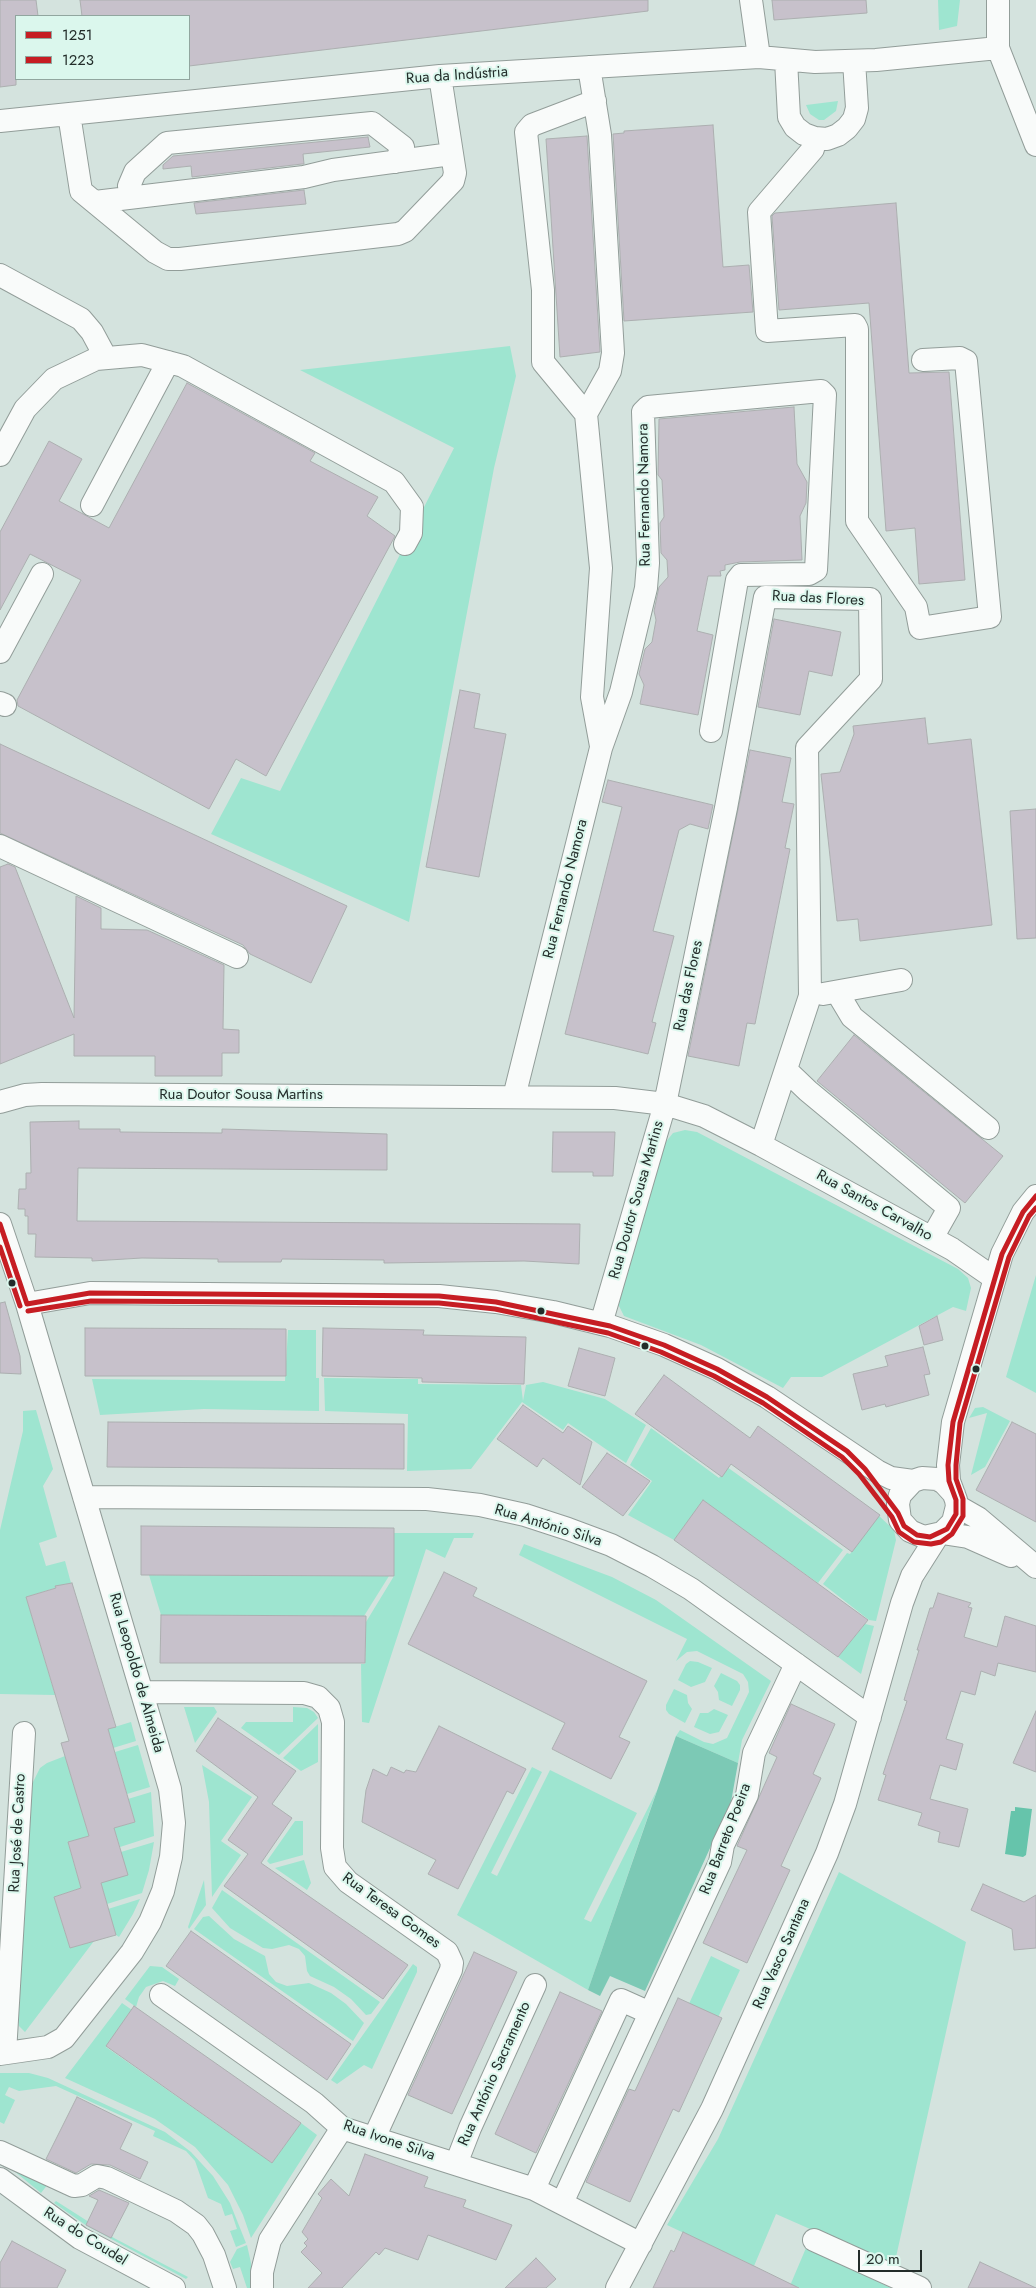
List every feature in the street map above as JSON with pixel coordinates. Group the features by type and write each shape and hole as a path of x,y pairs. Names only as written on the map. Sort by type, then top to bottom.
{"street":[{"path":"751,0 759,58"},
{"path":"998,0 998,48 1036,145"},
{"name":"Rua da Indústria","path":"0,121 440,76 759,58 815,62 854,61 916,57 998,48"},
{"path":"786,60 789,117 795,127 804,134 815,138 827,139 838,135 854,119 857,108 854,61"},
{"path":"586,414 610,371 613,353 600,135 589,68"},
{"path":"69,114 81,191 155,252 168,259 398,234 405,230 453,181 455,173 440,76"},
{"path":"595,101 532,125 526,132 543,290 542,362 586,414 601,568 592,697 601,748"},
{"path":"135,197 129,186 135,172 167,143 372,123 403,147 395,162"},
{"path":"815,138 813,149 759,212 767,331 855,325 857,330 856,521 916,607 920,628 990,616 966,361 960,358 923,360"},
{"path":"94,202 304,177 333,170 451,154"},
{"path":"0,275 81,319 92,332 106,358"},
{"path":"0,455 25,410 54,379 96,359 142,355 183,366 394,482 412,507 411,533 405,544"},
{"path":"92,505 168,362"},
{"name":"Rua Fernando Namora","path":"514,1097 601,748 620,692 646,588 648,563 643,412 648,407 820,391 825,395 816,570 809,574 741,575 737,580 711,731"},
{"path":"0,652 42,574"},
{"name":"Rua das Flores","path":"665,1104 726,808 765,597 870,599 871,679 807,748 810,996 761,1145"},
{"path":"0,846 238,957"},
{"path":"810,996 901,980"},
{"path":"837,992 852,1018 988,1128"},
{"path":"786,1070 808,1091 949,1208 932,1238"},
{"name":"Rua Doutor Sousa Martins","path":"0,1102 25,1095 42,1094 615,1098 665,1104 601,1324"},
{"name":"Rua Santos Carvalho","path":"665,1104 704,1116 761,1145 932,1238 994,1278"},
{"path":"994,1278 1013,1231 1036,1196"},
{"name":"Rua Leopoldo de Almeida","path":"0,1224 27,1304 142,1692 173,1806 171,1857 159,1902 132,1952 64,2038 48,2047 2,2054"},
{"name":"Rua Vasco Santana","path":"617,2288 712,2109 791,1936 845,1804 902,1603 912,1576 940,1534 953,1522 955,1500 948,1465 953,1422 994,1278"},
{"path":"27,1304 90,1293 439,1296 496,1302 554,1312 601,1324 664,1346 717,1369 767,1396 846,1451 891,1478 937,1479 944,1483 955,1500 1033,1565"},
{"name":"Rua Vasco Santana","path":"902,1603 908,1555 907,1536 901,1519 900,1495 917,1480 934,1460 953,1422"},
{"path":"846,1451 865,1469 901,1519 916,1535 940,1534 968,1537 1033,1565"},
{"name":"Rua António Silva","path":"84,1497 427,1499 480,1505 524,1515 594,1539 652,1566 691,1589 870,1717"},
{"name":"Rua Barreto Poeira","path":"562,2203 720,1862 723,1845 747,1795 754,1753 796,1664"},
{"name":"Rua Teresa Gomes","path":"142,1692 304,1693 318,1697 329,1708 333,1722 332,1848 335,1867 348,1882 447,1952 452,1962 451,1970 374,2138"},
{"name":"Rua José de Castro","path":"2,2054 24,1733"},
{"name":"Rua António Sacramento","path":"456,2164 470,2128 535,1985"},
{"name":"Rua Ivone Silva","path":"161,1995 314,2103 342,2128 534,2188 641,2244"},
{"path":"534,2188 621,2000 650,2013"},
{"path":"262,2288 262,2272 270,2240 342,2128"},
{"path":"0,2152 74,2186 82,2185 97,2176 107,2178 181,2214 196,2225 206,2239 226,2288"},
{"name":"Rua do Coudel","path":"2,2187 80,2238 174,2288"},
{"path":"814,2240 920,2288"}],"shaded area":[{"path":"938,0 960,0 957,26 939,30"},
{"path":"838,101 836,111 824,120 819,120 810,114 806,105"},
{"path":"510,346 516,376 494,468 409,922 211,834 241,778 280,791 454,448 300,370"},
{"path":"685,1130 697,1132 958,1269 968,1278 971,1288 966,1311 953,1307 822,1377 791,1377 783,1388 701,1345 624,1316 618,1304 665,1143 673,1133"},
{"path":"1036,1275 1036,1393 1006,1377"},
{"path":"288,1330 316,1330 316,1378 319,1378 319,1411 204,1409 100,1415 92,1379 285,1381"},
{"path":"324,1378 418,1379 418,1384 521,1385 523,1401 526,1385 543,1382 605,1399 646,1425 626,1463 568,1423 563,1430 522,1402 471,1469 407,1471 408,1414 325,1411"},
{"path":"983,1407 1010,1421 985,1467 971,1475 987,1413 969,1418 975,1408"},
{"path":"36,1410 53,1469 43,1486 57,1537 39,1543 46,1566 65,1561 71,1583 26,1597 55,1695 0,1694 0,1530 23,1431 23,1411"},
{"path":"651,1428 719,1478 727,1467 843,1550 818,1583 703,1501 674,1540 628,1515 652,1481 630,1465"},
{"path":"878,1515 894,1530 896,1540 876,1621 869,1620 823,1584 847,1553 850,1554"},
{"path":"394,1533 474,1533 472,1538 454,1538 445,1558 426,1549 369,1723 362,1722 361,1664 365,1664 366,1622 394,1576"},
{"path":"524,1544 612,1577 656,1600 771,1681 742,1740 738,1763 676,1736 680,1730 704,1742 713,1744 727,1738 749,1692 748,1682 743,1674 697,1651 687,1652 676,1661 687,1639 519,1555"},
{"path":"149,1575 389,1576 364,1616 161,1615"},
{"path":"865,1624 874,1626 861,1674 838,1657"},
{"path":"690,1661 712,1668 705,1682 691,1687 678,1680 686,1664"},
{"path":"721,1673 737,1681 740,1685 740,1690 732,1706 719,1700 718,1692 714,1686"},
{"path":"674,1689 687,1695 688,1703 692,1709 685,1723 669,1714 666,1710 666,1705"},
{"path":"184,1707 214,1707 217,1712 195,1743"},
{"path":"293,1707 307,1708 314,1712 318,1718 279,1755 241,1728 246,1722 293,1722"},
{"path":"714,1709 728,1715 719,1732 710,1734 694,1727 700,1713 708,1713"},
{"path":"131,1722 136,1741 113,1748 108,1729"},
{"path":"318,1724 318,1762 301,1771 283,1758"},
{"path":"676,1736 738,1763 731,1802 645,1991 610,1976 600,1996 588,1990"},
{"path":"138,1745 150,1787 127,1794 115,1752"},
{"path":"65,1756 89,1836 68,1843 81,1888 54,1897 70,1948 94,1941 25,2032 19,2026 18,2019 32,1784 40,1768"},
{"path":"202,1765 252,1797 221,1841 241,1855 212,1897 209,1802"},
{"path":"532,1767 542,1772 491,1873 497,1876 550,1770 637,1813 584,1919 591,1922 657,1790 588,1990 457,1915"},
{"path":"151,1792 154,1836 120,1847 114,1828 135,1822 128,1799"},
{"path":"1015,1807 1032,1809 1026,1855 1023,1857 1005,1854 1011,1811 1015,1811"},
{"path":"295,1821 303,1821 303,1855 270,1864 267,1861"},
{"path":"154,1842 149,1870 142,1893 107,1904 101,1883 121,1852"},
{"path":"304,1860 311,1883 307,1890 275,1868"},
{"path":"839,1872 966,1942 894,2266 776,2214 754,2266 667,2225 718,2139"},
{"path":"204,1880 206,1905 189,1929 188,1927"},
{"path":"222,1890 380,2002 371,2014 366,2015 351,1999 334,1987 310,1976 307,1971 305,1956 299,1949 289,1945 272,1949 263,1948 230,1928 212,1908"},
{"path":"140,1899 119,1937 116,1935 108,1909"},
{"path":"209,1916 234,1939 265,1956 269,1974 276,1982 287,1986 309,1983 331,1993 346,2004 364,2023 353,2041 194,1929 203,1917"},
{"path":"711,1956 740,1970 716,2022 687,2008"},
{"path":"413,1964 417,1967 417,1972 372,2069 364,2065 337,2084 331,2080"},
{"path":"150,1966 162,1967 179,1979 175,1986 163,1981 146,1987 139,1997 136,2007 125,1999"},
{"path":"122,2003 132,2010 106,2047 272,2163 301,2123 317,2135 251,2238 243,2215 228,2185 195,2147 155,2119 65,2078"},
{"path":"0,2073 29,2073 48,2078 165,2132 191,2152 213,2176 230,2203 246,2243 236,2247 230,2231 237,2229 232,2214 225,2216 221,2204 208,2198 195,2161 186,2151 153,2136 155,2131 56,2086 19,2091 9,2087 5,2095 15,2100 4,2124 0,2122"},
{"path":"8,2166 48,2184 41,2193"},
{"path":"56,2201 114,2238 188,2277 186,2279 87,2226 54,2203"},
{"path":"247,2245 253,2288 247,2288 240,2267 233,2269 230,2262 237,2249"},
{"path":"806,2248 891,2288 789,2288"}],"building":[{"path":"0,0 36,0 38,15 15,15 16,85 0,87"},
{"path":"80,0 648,0 648,11 190,66 190,15 82,15"},
{"path":"772,0 866,0 867,13 774,20"},
{"path":"713,125 723,267 749,265 753,312 624,321 613,134 624,133 624,131"},
{"path":"587,136 600,352 560,357 546,139"},
{"path":"368,137 370,147 303,154 304,164 192,177 191,166 163,169 163,165 173,156"},
{"path":"304,190 306,204 196,214 194,203"},
{"path":"896,203 909,373 949,372 965,580 919,584 915,528 886,531 869,303 779,310 772,216 775,213"},
{"path":"187,383 315,453 310,461 378,497 367,516 395,536 266,776 236,759 209,809 18,706 17,700 81,580 30,554 0,610 0,532 49,441 82,459 59,501 109,528"},
{"path":"794,407 797,464 807,482 806,503 800,516 802,560 740,562 725,565 725,570 720,571 721,576 708,576 697,631 713,635 698,715 640,704 644,685 639,674 645,649 652,642 656,620 654,611 659,587 668,577 667,560 661,553 660,523 664,517 662,480 658,475 659,419"},
{"path":"774,619 841,632 832,676 809,671 800,715 758,707"},
{"path":"460,690 480,694 474,728 506,734 479,877 426,867"},
{"path":"925,718 928,744 971,739 992,925 860,941 858,919 837,921 821,774 840,772 854,734 853,726"},
{"path":"0,744 347,906 311,983 250,954 243,945 0,833"},
{"path":"750,750 791,758 782,802 794,804 785,848 790,849 755,1024 747,1023 739,1066 688,1056"},
{"path":"608,780 713,805 708,829 690,824 679,830 653,931 674,936 652,1022 656,1023 648,1054 565,1034 622,807 602,802"},
{"path":"1036,809 1036,938 1017,939 1010,811"},
{"path":"8,864 15,867 74,1018 76,896 101,908 101,929 147,930 224,965 223,1029 239,1030 239,1053 222,1053 222,1076 155,1076 155,1056 74,1056 74,1034 0,1064 0,867"},
{"path":"854,1035 1003,1156 965,1203 817,1081"},
{"path":"79,1121 79,1129 120,1129 120,1132 222,1133 222,1129 387,1134 387,1170 78,1168 77,1221 580,1224 579,1264 524,1261 384,1263 384,1260 282,1259 281,1262 218,1262 218,1259 142,1258 92,1261 92,1258 35,1257 36,1234 28,1234 28,1216 25,1216 25,1209 18,1209 19,1189 26,1189 26,1173 31,1173 30,1122"},
{"path":"553,1132 615,1132 613,1176 593,1176 593,1172 552,1172"},
{"path":"5,1302 20,1356 21,1374 0,1373 0,1303"},
{"path":"937,1316 943,1340 924,1345 919,1326"},
{"path":"85,1328 286,1329 286,1376 85,1376"},
{"path":"323,1328 424,1330 423,1335 526,1337 524,1384 422,1382 422,1378 322,1376"},
{"path":"923,1347 930,1374 924,1375 929,1395 886,1407 885,1404 862,1410 853,1374 888,1366 885,1356"},
{"path":"579,1348 615,1358 605,1396 568,1386"},
{"path":"664,1375 750,1438 758,1426 880,1515 852,1552 731,1464 722,1477 635,1414"},
{"path":"523,1405 563,1433 568,1426 592,1442 580,1485 543,1458 537,1467 497,1439"},
{"path":"108,1422 404,1424 404,1469 107,1467"},
{"path":"1012,1422 1036,1434 1036,1522 976,1490"},
{"path":"607,1453 650,1481 623,1516 582,1487"},
{"path":"703,1500 868,1620 838,1657 674,1540"},
{"path":"141,1526 394,1528 394,1576 141,1575"},
{"path":"444,1572 477,1588 473,1596 647,1681 619,1737 630,1742 611,1779 552,1749 565,1723 408,1644"},
{"path":"72,1583 116,1727 108,1729 135,1822 114,1828 128,1875 101,1883 116,1935 70,1948 54,1897 81,1888 68,1842 89,1836 61,1743 69,1741 26,1597 56,1588 55,1586"},
{"path":"938,1593 971,1603 968,1607 972,1608 964,1637 997,1647 1005,1616 1036,1626 1036,1672 998,1663 995,1676 981,1671 975,1695 961,1691 946,1739 963,1744 956,1770 940,1765 930,1799 968,1809 959,1847 938,1842 940,1832 918,1825 922,1813 878,1800 886,1775 883,1774 907,1701 904,1700 919,1650 917,1650 930,1608 933,1608"},
{"path":"161,1615 366,1616 365,1663 160,1663"},
{"path":"791,1704 835,1724 813,1774 821,1778 781,1866 790,1870 747,1963 703,1943 747,1850 737,1846 777,1757 769,1753"},
{"path":"1036,1711 1036,1772 1013,1763"},
{"path":"218,1718 296,1771 272,1804 292,1818 261,1863 408,1965 383,1999 224,1886 248,1854 228,1840 258,1797 196,1751"},
{"path":"439,1726 526,1769 513,1794 507,1791 458,1889 428,1874 436,1860 362,1822 366,1790 373,1769 387,1776 391,1767 404,1773 406,1770 416,1772"},
{"path":"983,1884 1024,1902 1036,1895 1036,1948 1014,1950 1012,1929 971,1910"},
{"path":"191,1931 351,2044 327,2080 166,1966"},
{"path":"474,1952 517,1972 452,2114 408,2095"},
{"path":"560,1992 602,2011 536,2153 495,2134"},
{"path":"678,1998 722,2018 679,2112 673,2109 630,2202 586,2182 629,2089 635,2091"},
{"path":"134,2006 301,2123 272,2163 106,2046"},
{"path":"77,2097 132,2124 120,2149 148,2162 140,2179 110,2165 91,2164 76,2173 46,2159"},
{"path":"365,2154 428,2177 424,2187 466,2200 463,2207 512,2225 496,2260 428,2235 418,2260 385,2248 379,2255 376,2252 342,2288 308,2288 322,2273 301,2252 307,2246 304,2243 308,2239 302,2232 322,2198 318,2194 331,2179 349,2196"},
{"path":"99,2190 129,2203 111,2238 86,2225 98,2200 89,2196"},
{"path":"683,2232 799,2288 653,2288 671,2250 674,2252"},
{"path":"12,2241 66,2270 57,2288 0,2288 0,2263"},
{"path":"536,2258 556,2279 546,2288 505,2288"},
{"path":"980,2262 1036,2288 968,2288"}],"transit line":[{"name":"1251","path":"27,1304 90,1293 439,1296 496,1302 610,1326 664,1345 717,1369 767,1397 847,1451 865,1469 898,1513 904,1526 917,1535 930,1537 947,1529 956,1514 956,1500 949,1481 948,1465 953,1422 1002,1254 1023,1212 1036,1196"},
{"name":"1223","path":"28,1311 91,1301 439,1303 495,1309 608,1333 661,1352 714,1376 763,1403 842,1457 859,1474 892,1517 899,1532 914,1542 931,1544 941,1542 952,1534 963,1516 963,1499 956,1479 960,1423 1009,1257 1029,1216 1036,1208"},
{"name":"1251","path":"0,1224 27,1304"},
{"name":"1223","path":"0,1247 20,1306"}]}
